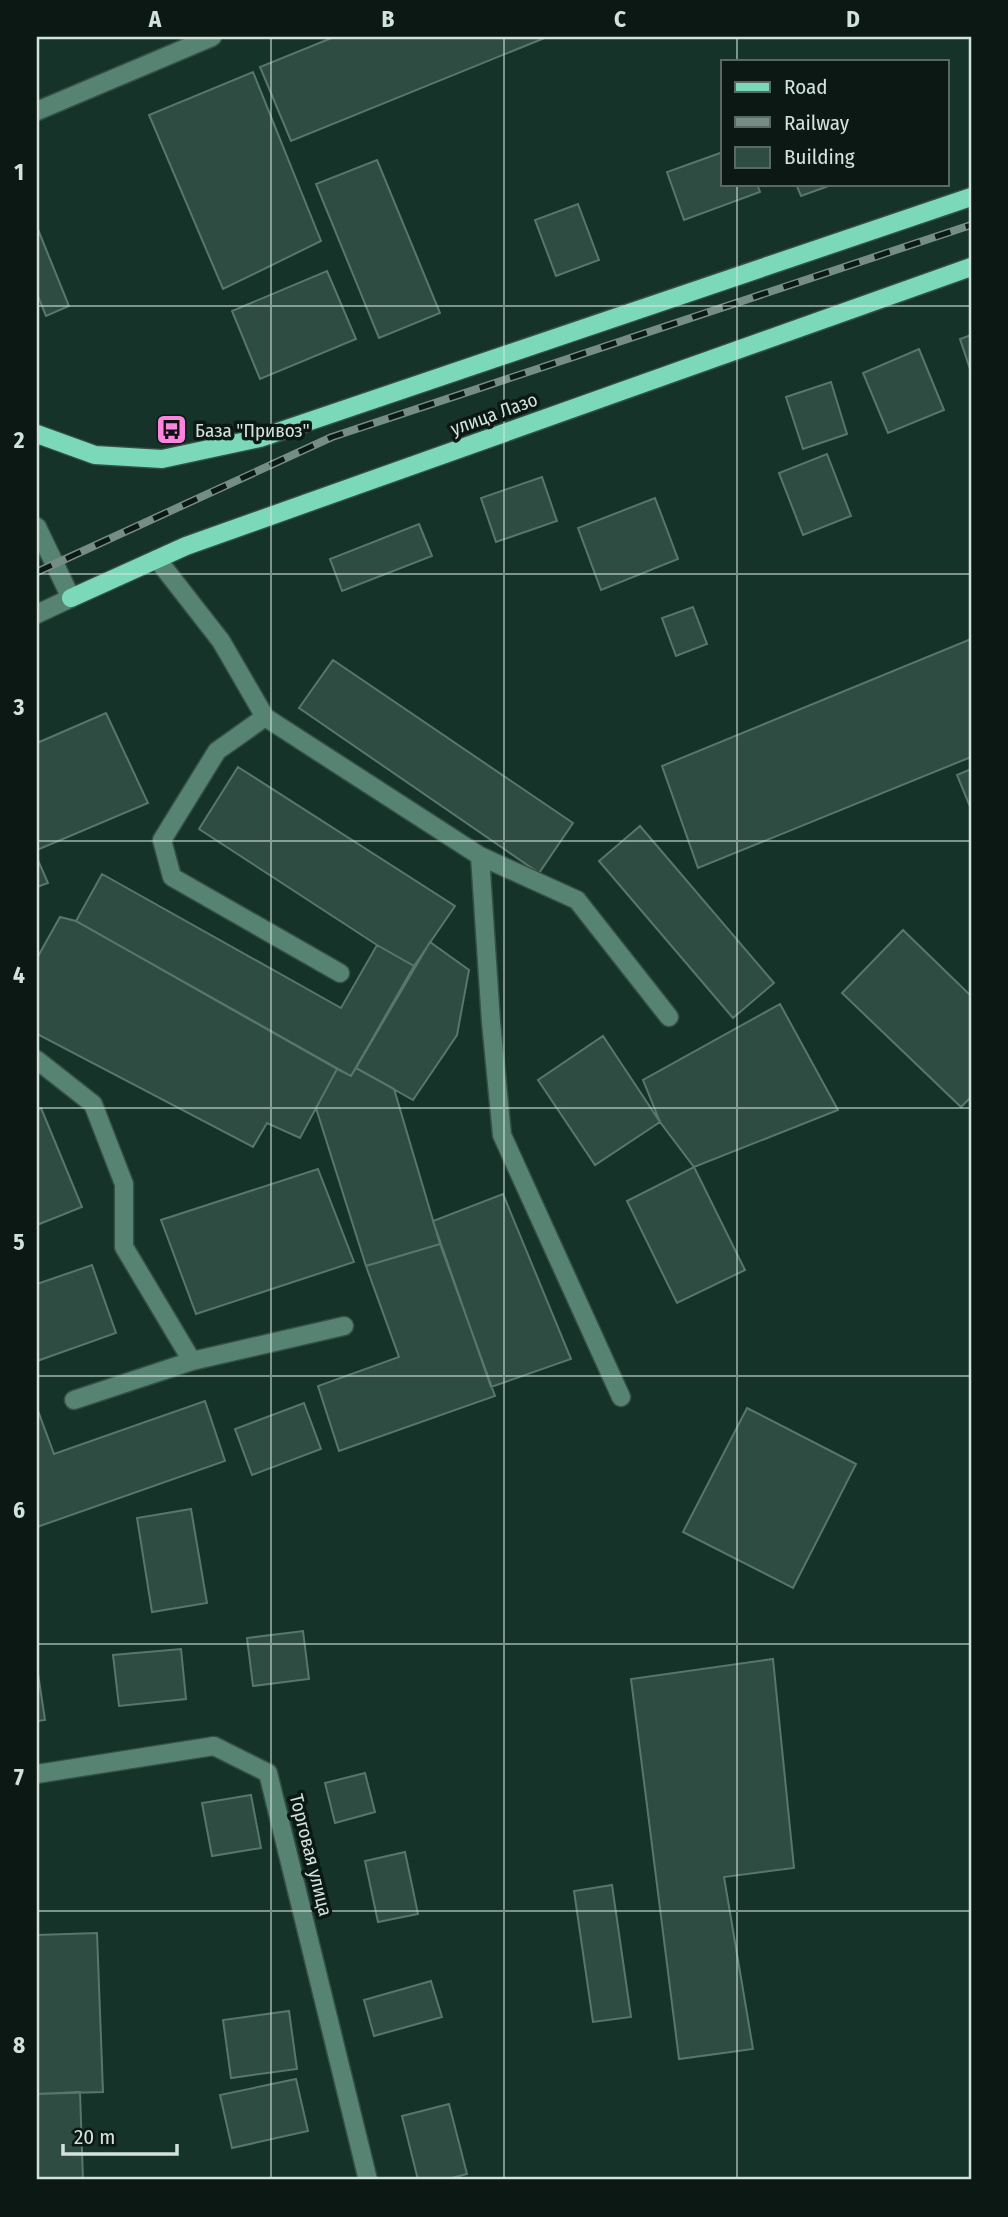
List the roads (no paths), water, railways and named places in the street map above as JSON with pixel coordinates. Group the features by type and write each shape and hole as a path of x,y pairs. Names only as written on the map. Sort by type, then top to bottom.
{"main road":[{"path":"37,434 95,455 162,459 261,438 971,197"},
{"name":"улица Лазо","path":"71,598 212,536 971,267"}],"street":[{"path":"37,111 212,37"},
{"path":"37,527 71,598"},
{"path":"157,559 221,641 265,717 480,856 577,900 669,1017"},
{"name":"улица Лазо","path":"37,614 71,598"},
{"path":"265,717 218,751 162,840 172,877 341,973"},
{"path":"480,856 502,1135 621,1397"},
{"path":"37,1060 93,1104 124,1184 124,1247 192,1361"},
{"path":"74,1400 192,1361 344,1326"},
{"name":"Торговая улица","path":"37,1774 215,1746 268,1773 368,2180"}],"railway":[{"path":"37,572 332,437 971,225"}],"place":[{"name":"База \"Привоз\"","path":"172,430"}]}
